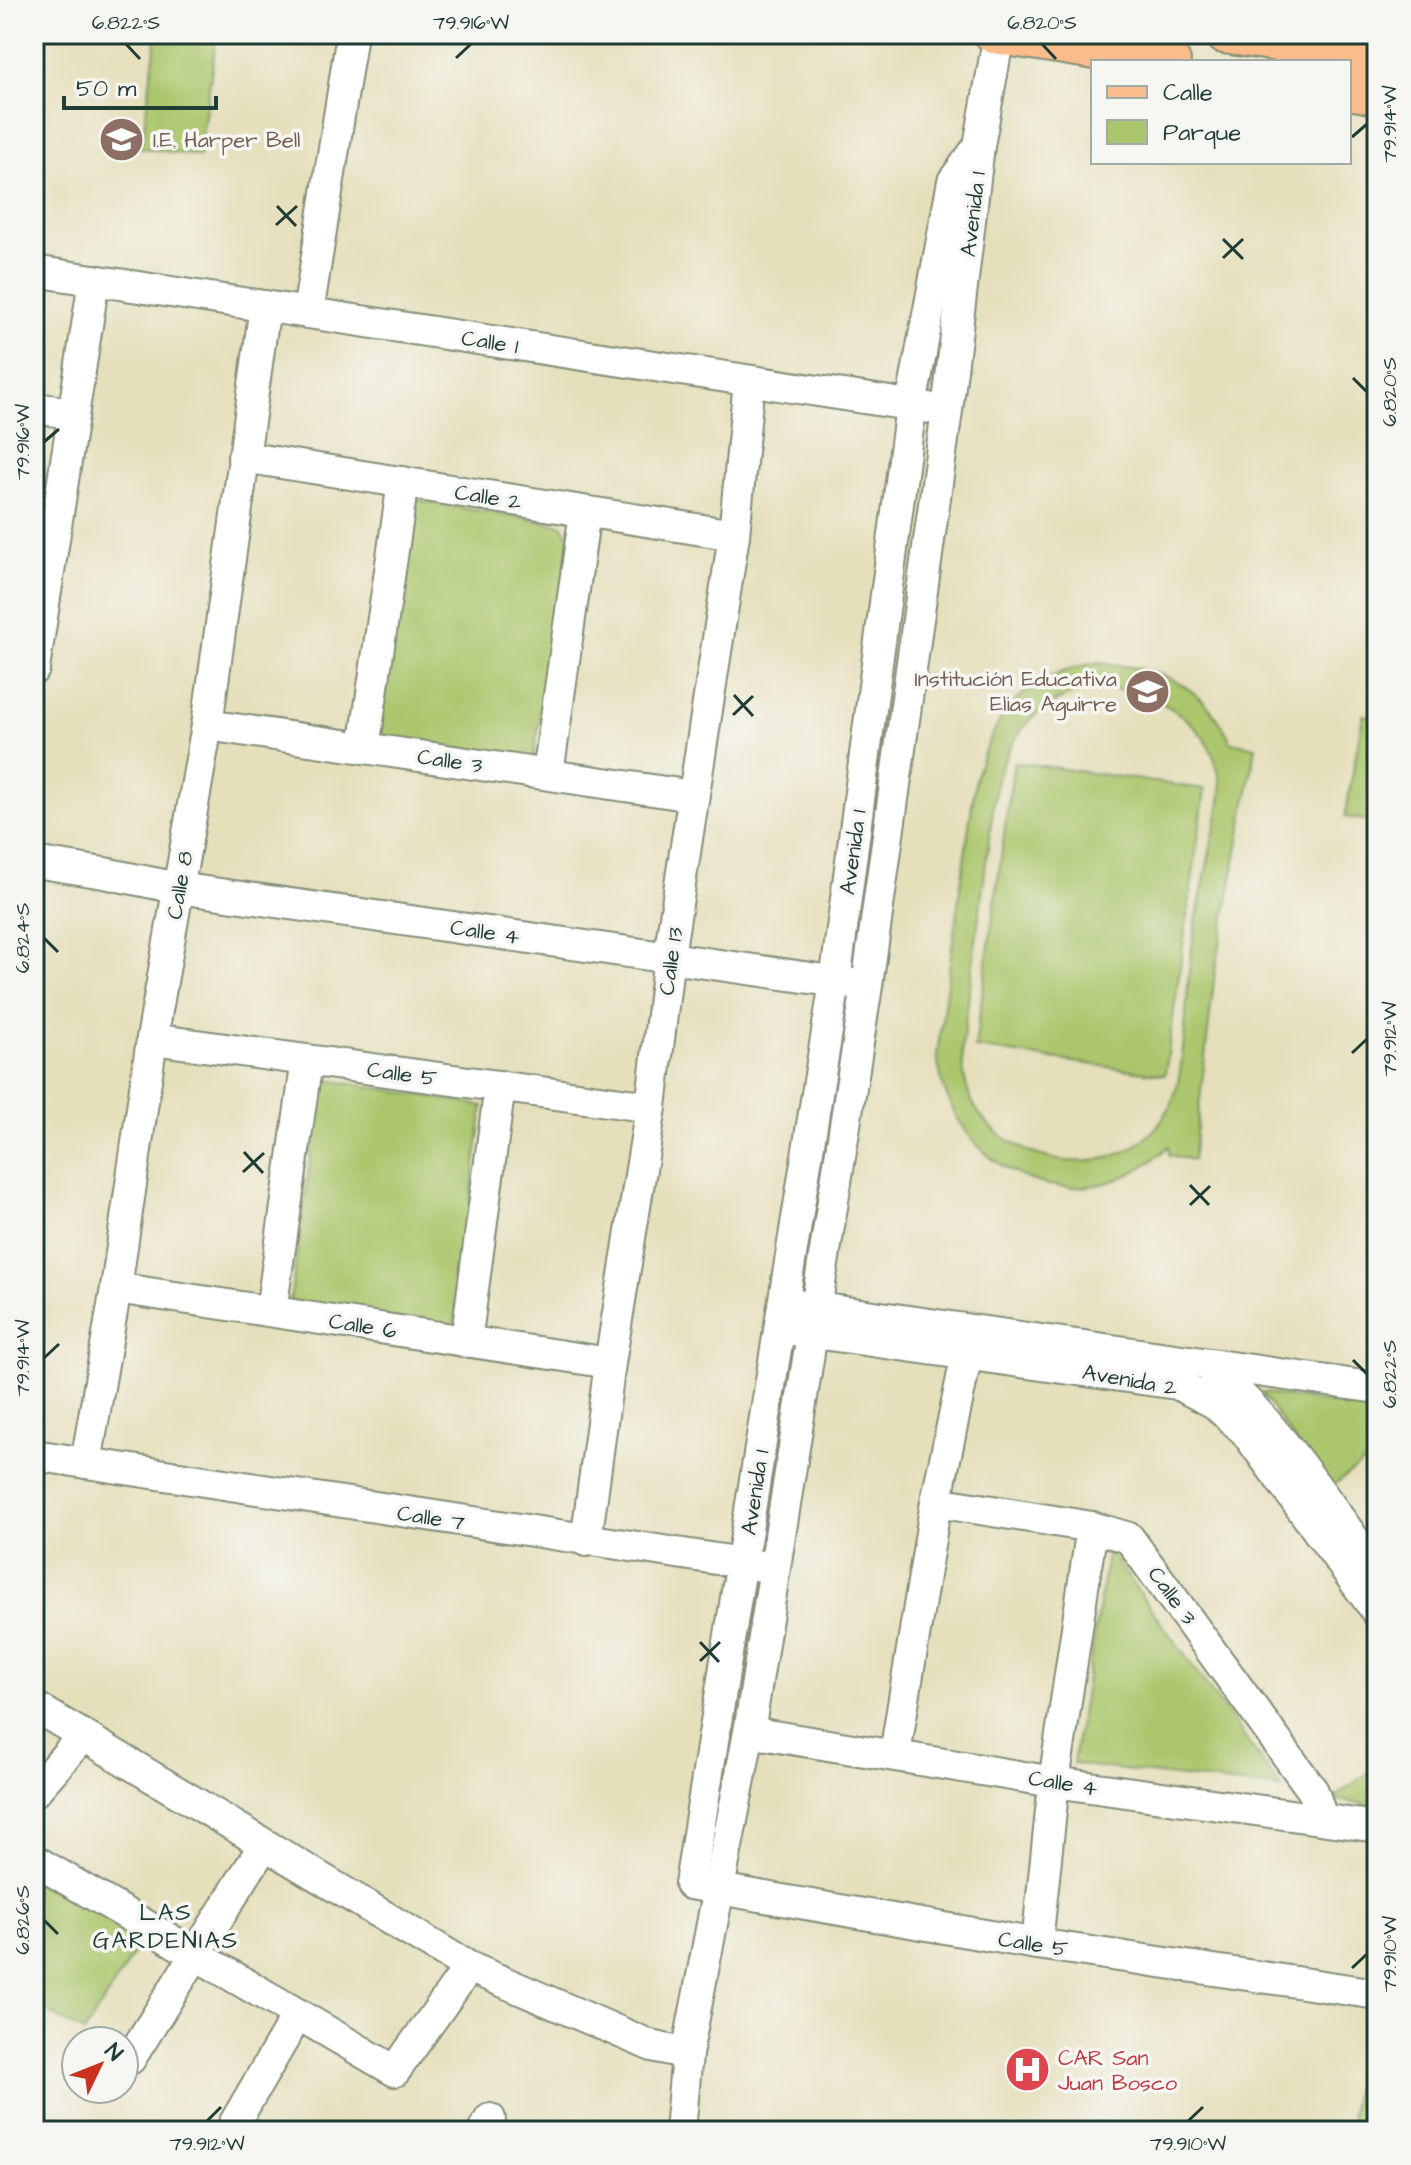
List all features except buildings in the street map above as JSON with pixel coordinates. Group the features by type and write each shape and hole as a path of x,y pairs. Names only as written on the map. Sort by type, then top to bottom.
{"main road":[{"path":"996,34 1158,60"},
{"path":"1224,34 1377,57"},
{"path":"1351,90 1377,95"}],"street":[{"path":"308,313 352,34"},
{"path":"979,146 996,34"},
{"name":"Avenida 1","path":"703,1886 742,1563 835,982 911,406 953,181 979,146"},
{"name":"Avenida 1","path":"703,1886 749,1732 776,1569 867,986 947,411 979,146"},
{"name":"Calle 1","path":"34,271 947,411"},
{"path":"34,669 42,571 73,413 94,280"},
{"name":"Calle 8","path":"86,1463 116,1288 152,1039 207,725 265,306"},
{"name":"Calle 13","path":"586,1541 610,1363 651,1107 669,956 734,535 749,381"},
{"path":"34,408 73,413"},
{"name":"Calle 2","path":"243,457 734,535"},
{"path":"364,748 403,482"},
{"path":"548,774 585,512"},
{"name":"Calle 3","path":"207,725 693,796"},
{"name":"Calle 4","path":"34,862 178,888 867,986"},
{"name":"Calle 5","path":"152,1039 651,1107"},
{"path":"271,1311 307,1060"},
{"path":"466,1342 500,1086"},
{"name":"Calle 6","path":"116,1288 610,1363"},
{"name":"Avenida 2","path":"781,1315 970,1342 1204,1362 1238,1389 1264,1417 1377,1571"},
{"path":"895,1754 936,1502 970,1342"},
{"name":"Avenida 2","path":"970,1342 1177,1384 1214,1403 1245,1431 1377,1612"},
{"path":"1204,1362 1377,1388"},
{"name":"Calle 7","path":"34,1455 776,1569"},
{"name":"Calle 3","path":"936,1502 1092,1527 1129,1538 1313,1791 1322,1818"},
{"path":"1037,1944 1054,1782 1092,1527"},
{"path":"34,1706 469,1967 652,2046 687,2054"},
{"name":"Calle 4","path":"749,1732 1054,1782 1377,1827"},
{"path":"34,1792 82,1737"},
{"path":"140,2043 264,1845"},
{"path":"34,1860 395,2071 469,1967"},
{"path":"680,2131 703,1886"},
{"name":"Calle 5","path":"703,1886 1037,1944 1377,1994"},
{"path":"234,2124 298,2014"}],"green space":[{"path":"157,34 217,34 199,156 141,148"},
{"path":"417,500 562,525 570,537 533,761 378,743 409,507"},
{"path":"1096,663 1159,674 1192,692 1207,705 1231,742 1256,747 1215,972 1193,1160 1169,1155 1169,1146 1134,1172 1097,1185 1060,1187 1025,1178 993,1159 967,1132 947,1097 937,1055 976,776 984,753 993,732 1017,700 1033,687 1072,669","holes":["1103,688 1125,691 1165,705 1197,729 1217,765 1221,788 1193,940 1179,1078 1168,1110 1151,1133 1129,1149 1104,1158 1078,1162 1051,1159 1025,1150 1002,1136 982,1117 972,1102 964,1075 962,1048 997,778 1023,727 1049,705 1082,692"]},
{"path":"1363,715 1377,717 1377,822 1345,817"},
{"path":"1014,762 1205,789 1165,1075 975,1048"},
{"path":"329,1080 483,1106 454,1328 290,1301 321,1084"},
{"path":"1261,1392 1377,1411 1377,1453 1328,1489"},
{"path":"1108,1550 1282,1789 1073,1764"},
{"path":"1377,1767 1377,1806 1333,1799"},
{"path":"34,1872 142,1940 89,2025 70,2025 34,2004"},
{"path":"1364,2017 1377,2019 1377,2131 1349,2131"}],"place":[{"name":"I.E. Harper Bell","path":"122,139"},
{"name":"Institución Educativa Elias Aguirre","path":"1148,691"},
{"name":"CAR San Juan Bosco","path":"1027,2070"}],"district":[{"name":"LAS GARDENIAS","path":"166,1926"}]}
